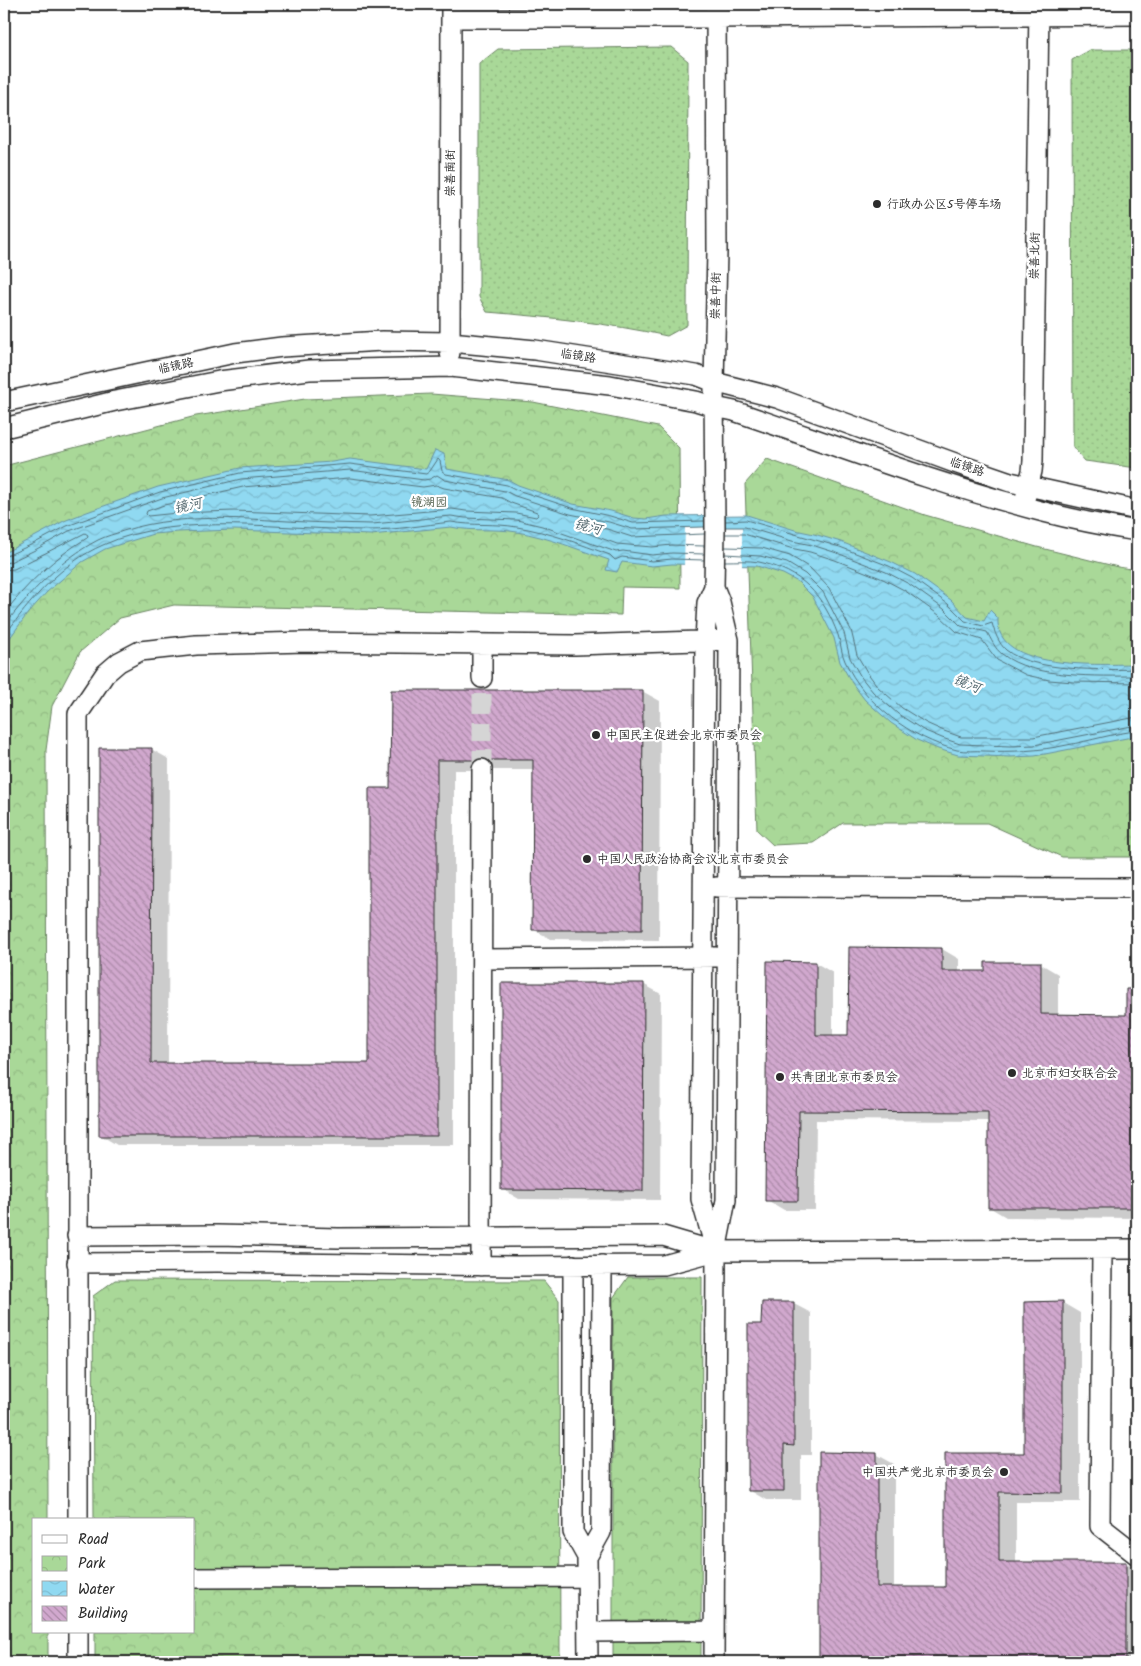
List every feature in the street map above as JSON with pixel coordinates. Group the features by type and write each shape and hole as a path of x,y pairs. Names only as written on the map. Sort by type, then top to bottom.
{"street":[{"path":"451,11 1039,9 1137,15"},
{"name":"崇善北街","path":"1023,506 1033,461 1039,9"},
{"name":"崇善南街","path":"451,11 451,367"},
{"name":"崇善中街","path":"714,587 714,382 717,252 716,11"},
{"name":"临镜路","path":"4,402 235,353 282,347 382,341 450,342 535,350 696,375 714,382 777,398 955,464 1028,487 1137,510"},
{"name":"临镜路","path":"4,428 115,401 219,381 309,370 451,367 610,385 696,400 734,411 924,477 1089,523 1137,531"},
{"path":"714,587 720,602 729,640 726,1200 716,1251 714,1662"},
{"path":"714,587 707,603 705,641 701,1199 716,1251"},
{"path":"78,1518 78,714 105,674 119,662 140,651 196,645 306,642 575,645 729,640"},
{"path":"482,644 482,678"},
{"path":"481,1266 482,769"},
{"path":"703,886 1137,888"},
{"path":"482,959 727,957"},
{"path":"77,1236 217,1235 338,1238 663,1236 716,1251"},
{"path":"1102,1250 1100,1526 1137,1555"},
{"path":"77,1263 217,1262 481,1266 664,1265 716,1251 1137,1250"},
{"path":"573,1265 572,1532 587,1557"},
{"path":"588,1662 587,1557 601,1532 602,1265"},
{"path":"195,1578 587,1577"},
{"path":"588,1632 714,1631"},
{"path":"78,1634 78,1662"}],"green space":[{"path":"671,47 688,61 687,325 667,336 623,327 578,321 487,312 479,297 479,64 498,49"},
{"path":"1090,50 1137,50 1137,468 1085,461 1073,447 1072,60"},
{"name":"镜湖园","path":"431,394 533,402 658,427 679,448 680,588 622,587 621,615 174,605 120,618 80,652 52,706 46,750 48,1518 32,1518 32,1634 48,1634 48,1662 4,1662 4,466 196,416 305,399"},
{"path":"767,459 925,515 1037,547 1137,570 1137,857 1062,857 987,823 843,823 813,843 773,845 757,830 745,484"},
{"path":"628,1277 702,1277 701,1662 613,1662 613,1298"},
{"path":"115,1280 544,1281 559,1300 560,1662 95,1662 95,1634 195,1634 195,1518 94,1518 93,1296"}],"water":[{"name":"镜河","path":"435,450 444,454 447,469 509,480 518,485 573,504 646,519 666,516 747,515 841,542 891,562 915,574 951,600 967,617 984,621 990,610 998,618 1001,635 1013,648 1031,656 1077,664 1137,664 1137,736 1035,756 958,755 938,749 917,740 891,723 865,700 852,683 840,662 834,638 813,597 798,582 783,574 757,566 672,564 652,566 622,562 617,572 606,570 609,560 552,540 509,531 451,527 371,535 234,530 153,534 105,549 82,562 47,592 28,613 4,646 4,553 64,521 158,487 240,468 332,462 350,459 426,469"}],"pier":[{"path":"685,527 742,527 742,569 684,567"}],"building":[{"name":"中国人民政治协商会议北京市委员会","path":"391,690 643,690 642,930 532,930 533,760 437,760 437,1136 99,1136 99,748 152,748 151,1063 369,1063 369,788 390,788"},
{"path":"849,947 942,948 942,971 985,971 985,962 1041,962 1041,1014 1126,1015 1126,989 1137,989 1137,1208 988,1208 988,1112 799,1111 798,1201 765,1201 767,961 816,962 816,1035 848,1035"},
{"path":"501,983 644,983 643,1191 501,1190"},
{"name":"中国共产党北京市委员会","path":"1063,1301 1063,1493 999,1492 999,1562 1126,1562 1126,1662 819,1662 819,1452 877,1453 877,1587 945,1587 945,1453 1024,1453 1024,1302"},
{"path":"762,1302 794,1302 794,1446 784,1445 784,1491 748,1491 748,1324 761,1324"}],"tunnel":[{"path":"482,678 482,769"}],"place":[{"name":"行政办公区5号停车场","path":"877,204"},
{"name":"中国民主促进会北京市委员会","path":"596,735"},
{"name":"中国人民政治协商会议北京市委员会","path":"587,859"},
{"name":"北京市妇女联合会","path":"1012,1073"},
{"name":"共青团北京市委员会","path":"780,1077"},
{"name":"中国共产党北京市委员会","path":"1004,1472"}]}
